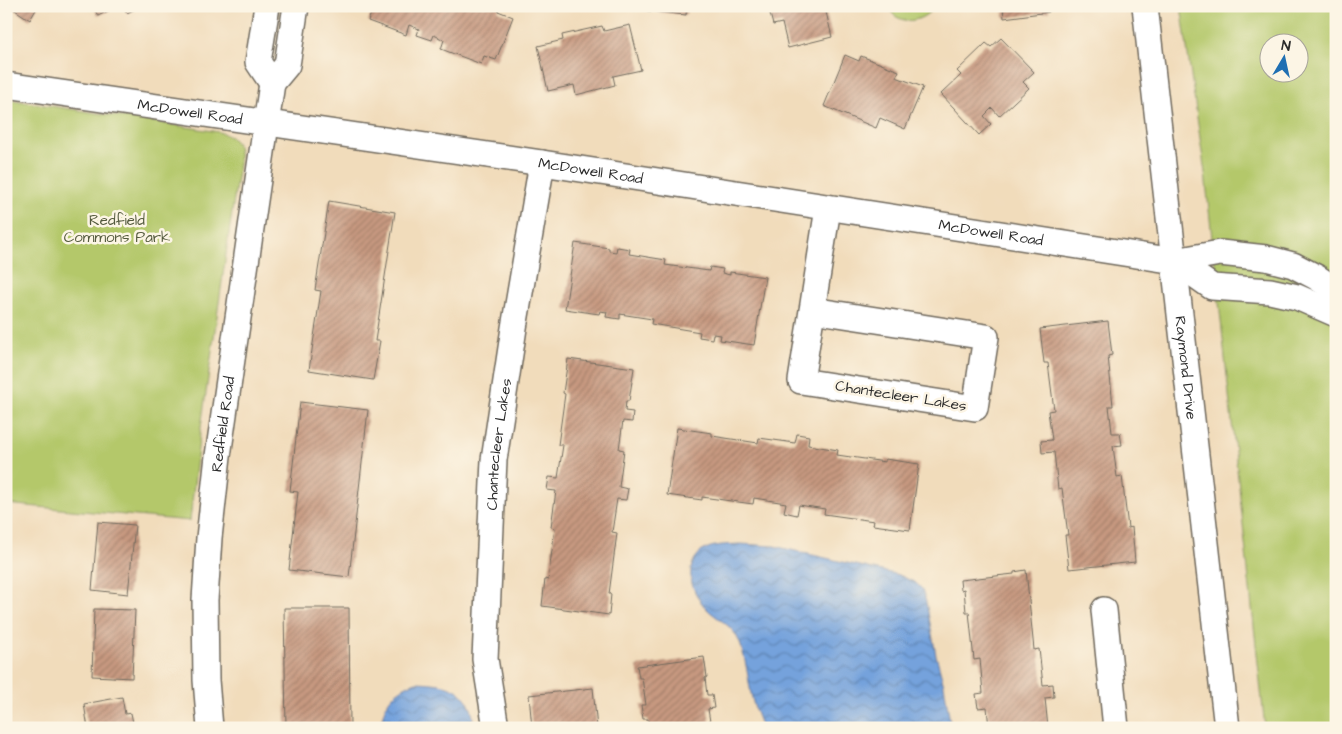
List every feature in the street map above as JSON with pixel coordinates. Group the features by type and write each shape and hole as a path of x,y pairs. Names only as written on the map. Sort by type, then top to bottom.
{"street":[{"path":"267,6 258,62 272,83 287,65 296,6"},
{"name":"Raymond Drive","path":"1145,6 1227,728"},
{"name":"Redfield Road","path":"210,728 206,680 205,608 209,538 218,456 272,83"},
{"name":"McDowell Road","path":"6,84 1175,261"},
{"name":"Chantecleer Lakes","path":"496,728 485,659 494,460 542,164"},
{"name":"Chantecleer Lakes","path":"812,310 986,337 976,408 801,381 812,310 828,208"},
{"path":"1175,261 1220,253 1266,258 1293,265 1336,290"},
{"path":"1175,261 1212,287 1270,290 1297,296 1336,314"},
{"path":"1104,610 1116,728"}],"green space":[{"path":"888,6 935,6 922,17 906,20 895,16"},
{"path":"1181,6 1336,6 1336,728 1265,728 1205,173"},
{"name":"Redfield Commons Park","path":"6,99 219,132 237,143 239,164 198,448 190,521 6,504"}],"water":[{"path":"740,544 774,546 899,575 916,583 922,589 926,602 944,685 951,728 762,728 751,694 744,658 736,635 702,603 691,580 692,565 702,551 715,546"},
{"path":"416,682 434,683 457,690 468,703 472,712 473,728 382,728 384,711 391,699 396,693"}],"building":[{"path":"9,6 38,6 30,20"},
{"path":"93,6 118,6 98,16"},
{"path":"123,6 141,6 127,13"},
{"path":"361,6 500,6 498,11 513,17 496,60 484,56 481,64 441,49 444,40 434,35 432,40 417,35 419,29 409,25 406,35 368,21 372,11"},
{"path":"641,6 687,6 686,15 641,10"},
{"path":"768,6 831,6 832,11 826,12 832,37 788,48 782,23 773,25"},
{"path":"1003,6 1048,6 1049,12 1004,18"},
{"path":"630,25 641,70 613,76 615,85 576,95 574,85 548,91 538,46 563,40 562,35 602,26 604,31"},
{"path":"1001,38 1034,72 1023,82 1029,88 999,116 992,108 984,116 991,124 979,135 941,94 961,75 957,71 986,43 991,47"},
{"path":"845,55 859,61 861,56 899,71 896,77 923,87 905,129 880,118 876,128 824,106"},
{"path":"329,201 395,212 375,341 380,341 373,380 309,370 321,291 315,290"},
{"path":"575,243 609,248 609,251 616,252 617,247 630,249 629,254 666,260 665,265 709,271 710,267 723,269 722,273 730,275 730,272 765,277 754,345 720,340 721,335 713,334 712,339 699,337 700,332 651,324 652,319 620,314 620,319 606,317 607,312 600,311 599,314 565,309"},
{"path":"1108,321 1112,355 1108,356 1113,406 1109,406 1112,433 1120,433 1122,445 1113,446 1117,477 1122,476 1128,528 1132,527 1135,562 1069,569 1065,535 1068,535 1062,488 1058,489 1054,452 1042,453 1041,441 1052,440 1048,411 1054,410 1048,363 1044,363 1040,329"},
{"path":"568,359 634,368 629,401 626,401 625,411 633,412 632,422 623,421 619,449 624,450 619,487 628,489 626,500 617,499 612,532 617,533 609,594 611,594 609,615 542,606 545,579 548,580 555,528 551,527 556,491 547,490 549,477 558,478 563,445 558,445"},
{"path":"300,402 368,410 349,577 289,570 298,492 290,491"},
{"path":"677,428 758,443 759,438 795,443 797,434 809,436 808,445 838,450 837,455 885,462 885,459 919,464 910,530 873,525 874,521 824,514 825,509 799,505 797,515 784,512 786,503 754,498 753,504 702,497 702,500 667,495"},
{"path":"98,522 135,525 128,594 92,590"},
{"path":"1026,570 1034,650 1039,649 1043,685 1053,684 1054,697 1045,698 1048,728 989,728 987,707 978,708 976,694 983,693 980,659 974,660 969,612 966,612 964,589 961,590 960,580 1014,574 1014,572"},
{"path":"284,608 349,608 350,728 286,728"},
{"path":"94,609 135,610 132,678 92,676"},
{"path":"704,657 707,695 712,695 714,708 708,709 711,728 649,728 648,719 643,719 641,705 646,705 642,678 639,678 637,666"},
{"path":"593,688 597,728 532,728 529,695"},
{"path":"122,697 125,714 131,713 134,728 88,728 84,704"}]}
